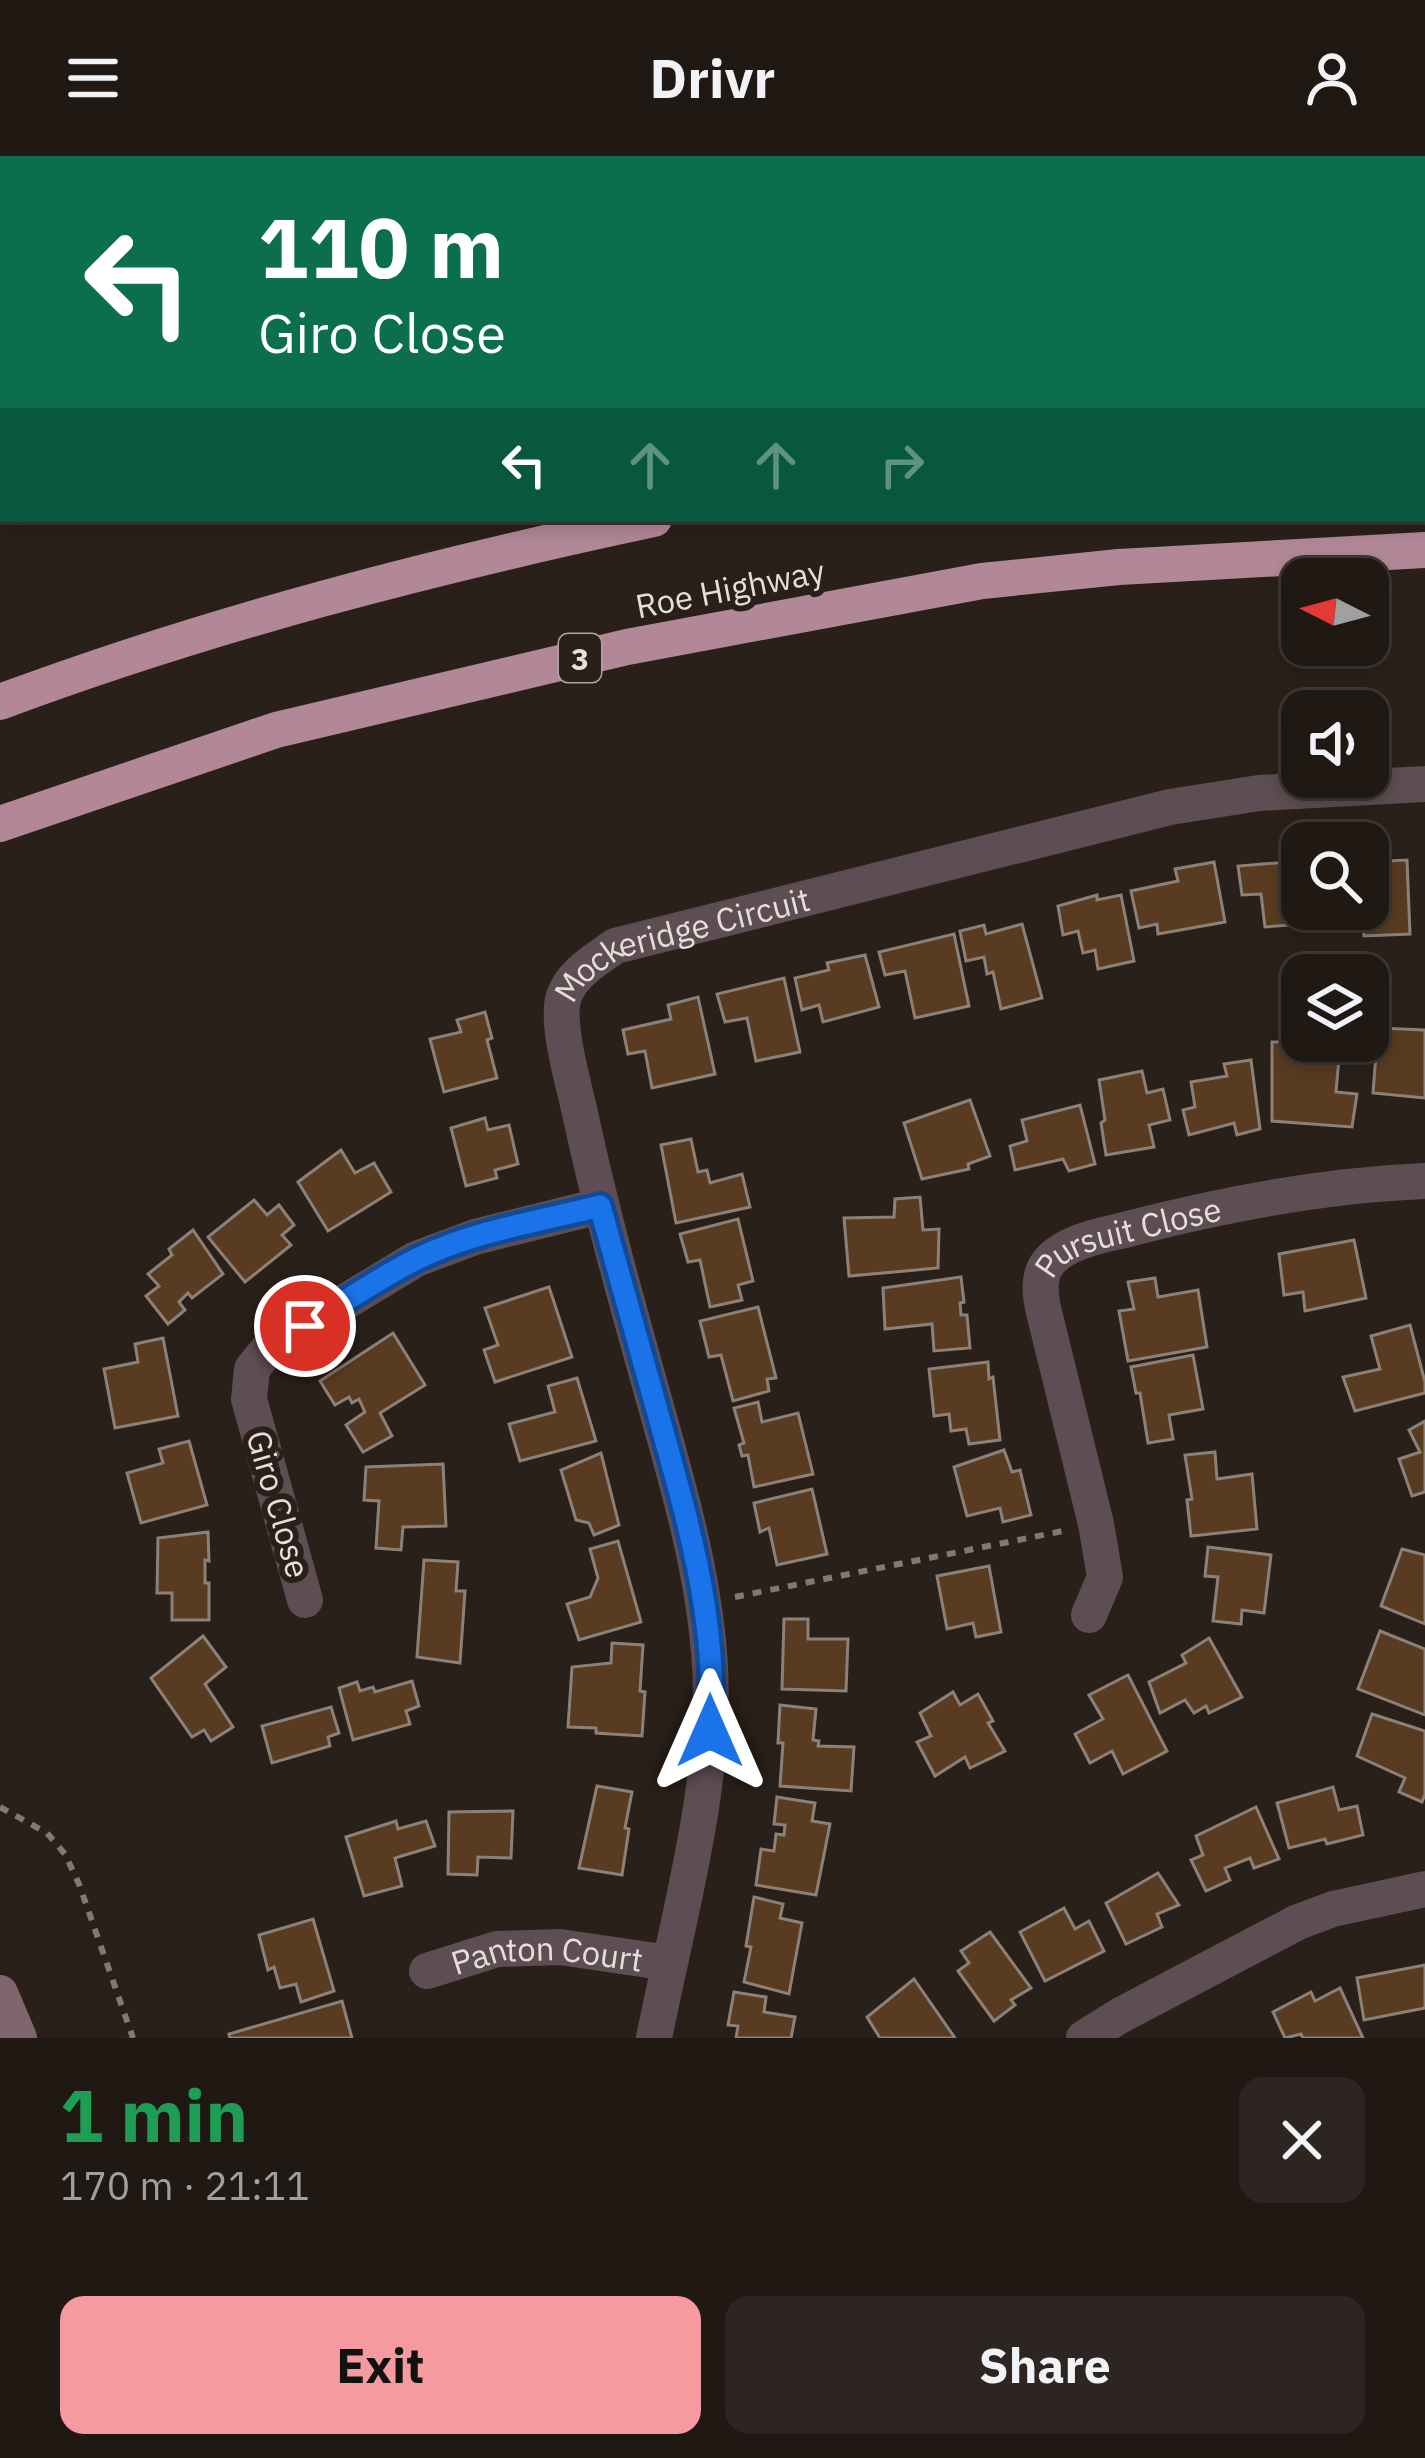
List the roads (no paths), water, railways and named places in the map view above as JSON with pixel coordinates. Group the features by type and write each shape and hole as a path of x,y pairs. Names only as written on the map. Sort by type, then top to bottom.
{"highway":[{"path":"0,702 144,651 263,616 441,568 641,522"},
{"name":"Roe Highway","path":"0,824 276,730 627,647 982,580 1119,567 1425,550"}],"main road":[{"path":"0,1993 19,2038"}],"street":[{"name":"Mockeridge Circuit","path":"654,2038 708,1756 710,1653 684,1507 600,1206 564,1039 563,998 583,968 615,946 1170,807 1259,793 1425,784"},
{"name":"Pursuit Close","path":"1089,1615 1105,1577 1042,1308 1040,1285 1046,1265 1085,1241 1199,1211 1312,1190 1425,1181"},
{"name":"Giro Close","path":"305,1600 250,1399 251,1369 269,1348 416,1259 476,1237 600,1206"},
{"path":"1084,2038 1298,1922 1333,1909 1425,1889"},
{"name":"Panton Court","path":"427,1971 497,1949 560,1947 669,1964"}]}
